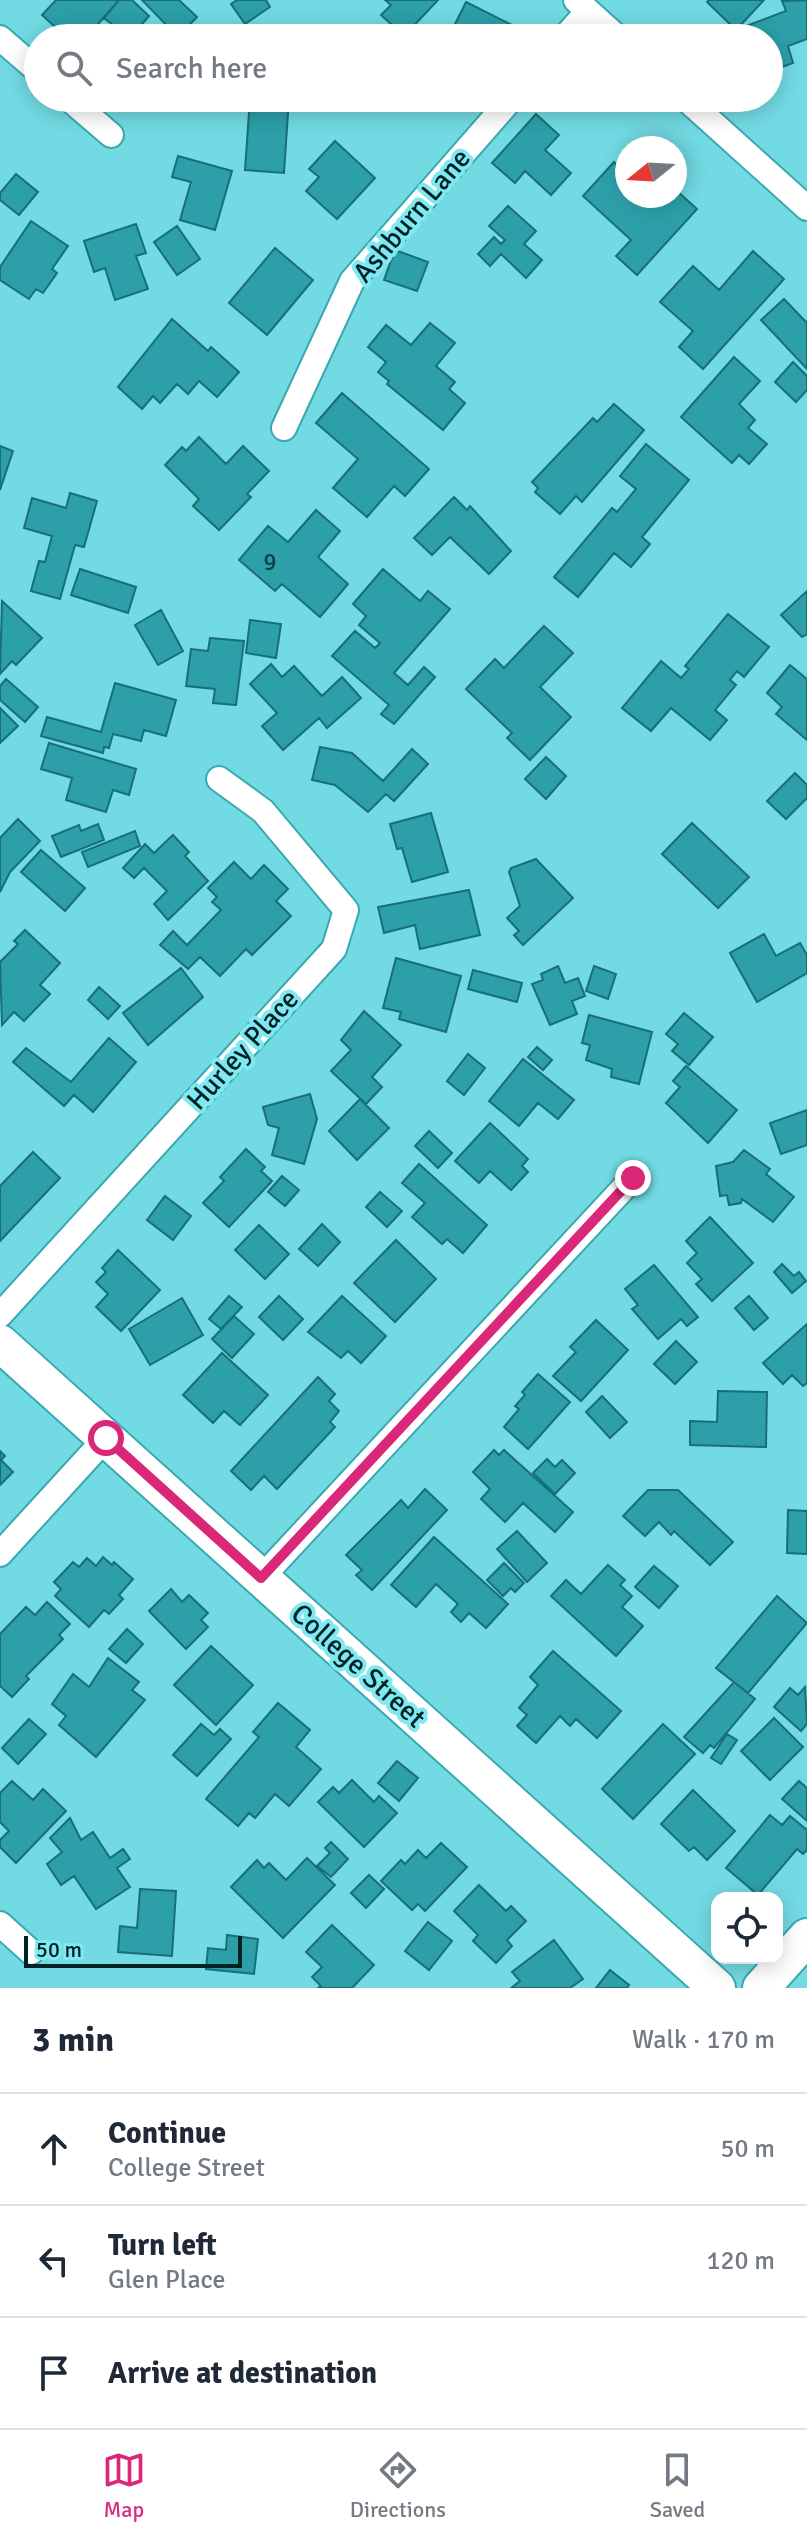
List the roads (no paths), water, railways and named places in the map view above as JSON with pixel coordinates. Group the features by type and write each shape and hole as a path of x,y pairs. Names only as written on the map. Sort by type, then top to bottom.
{"main road":[{"name":"College Street","path":"0,1343 717,1988"},
{"path":"761,1988 807,1937"}],"street":[{"path":"572,24 582,5 603,24"},
{"path":"0,38 24,59"},
{"path":"84,112 111,135"},
{"name":"Ashburn Lane","path":"284,428 352,281 500,112"},
{"path":"701,112 807,208"},
{"name":"Hurley Place","path":"0,1315 334,949 346,910 263,811 219,779"},
{"path":"261,1578 633,1178"},
{"path":"0,1554 106,1438"},
{"path":"0,1924 31,1952"}]}
